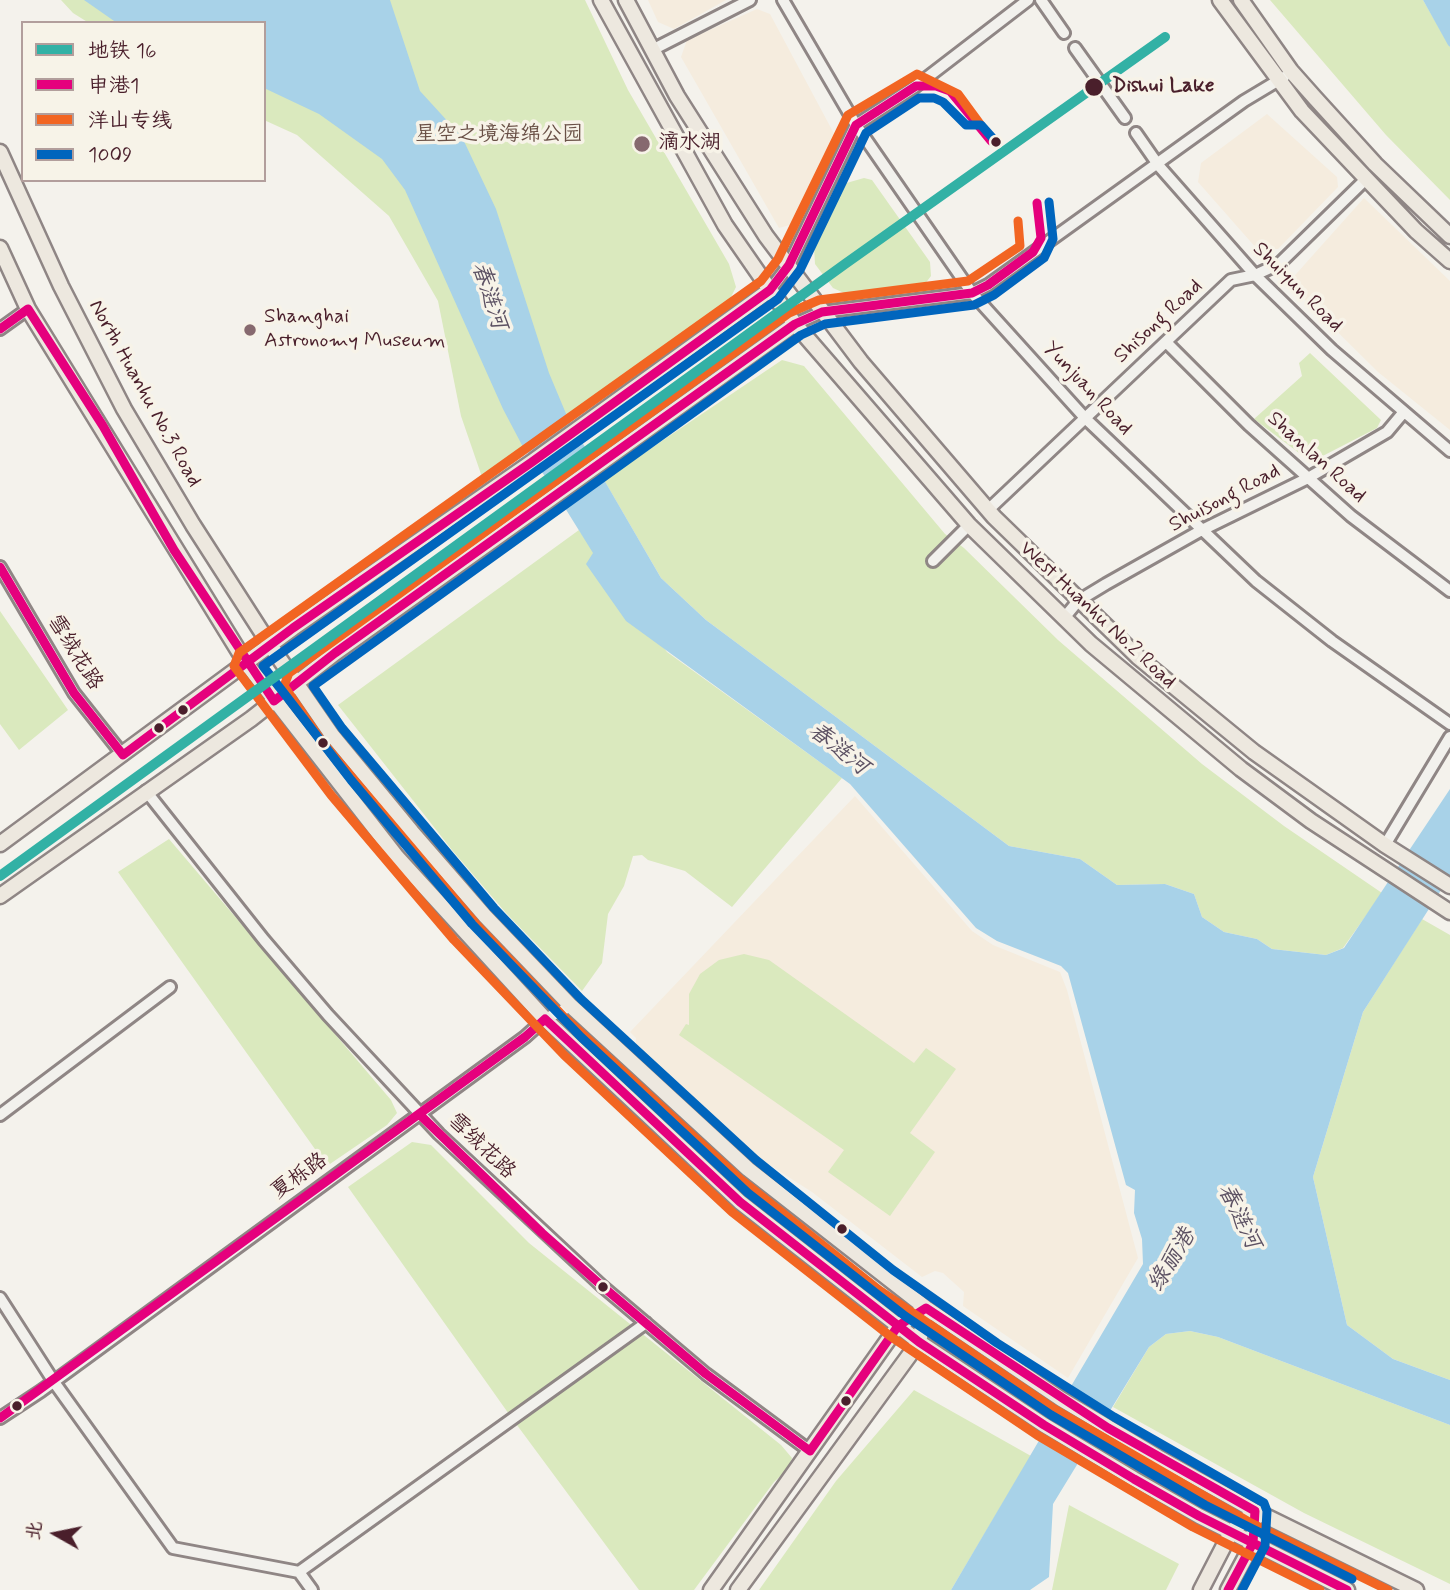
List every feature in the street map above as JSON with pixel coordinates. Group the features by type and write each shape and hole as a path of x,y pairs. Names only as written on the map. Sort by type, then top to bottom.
{"main road":[{"name":"West Huanhu No.2 Road","path":"601,0 725,225 770,290 795,324 969,525 1064,618 1133,680 1241,769 1391,875 1444,908"},
{"name":"West Huanhu No.2 Road","path":"626,0 720,167 766,236 822,312 988,510 1138,657 1254,752 1385,845 1450,886"},
{"path":"1220,0 1302,111 1366,179 1450,261"},
{"path":"1241,0 1291,71 1376,164 1450,236"},
{"name":"North Huanhu No.3 Road","path":"0,152 61,286 124,409 193,525 270,645 332,735 419,841 485,916 571,1006 748,1169 926,1308 1108,1428 1255,1511 1416,1590"},
{"path":"0,248 28,309 246,663 397,857 545,1019 740,1202 919,1342 1092,1454 1231,1532 1347,1590"},
{"path":"0,844 270,645 532,462 770,290"},
{"path":"0,896 795,324"},
{"path":"711,1590 898,1326 926,1308"},
{"path":"737,1590 919,1342 926,1308"},
{"path":"1201,1590 1231,1532 1255,1511"},
{"path":"1228,1590 1253,1543 1255,1511"}],"street":[{"path":"652,50 750,0"},
{"name":"Yunjuan Road","path":"783,0 856,125 972,293 1085,418 1200,531 1332,642 1450,724"},
{"path":"770,290 789,265 856,125 916,86 1028,0"},
{"path":"1041,0 1064,33"},
{"path":"1075,48 1125,118"},
{"path":"795,324 822,312 972,293 988,285 1291,71"},
{"name":"Shuiyun Road","path":"1136,133 1159,166 1255,275 1403,413 1450,451"},
{"name":"Shisong Road","path":"988,510 1231,281 1255,275 1279,264 1366,179"},
{"path":"0,329 28,309"},
{"name":"Shanlan Road","path":"1166,342 1249,425 1351,516 1450,591"},
{"name":"Shuisong Road","path":"1064,618 1078,601 1200,531 1308,478 1387,432 1403,413"},
{"path":"933,561 969,525"},
{"name":"雪绒花路","path":"0,567 74,693 123,755"},
{"path":"1385,845 1450,737"},
{"name":"雪绒花路","path":"146,791 264,940 419,1114 542,1233 706,1374 810,1451"},
{"path":"0,1115 170,987"},
{"name":"夏栎路","path":"0,1418 54,1382 525,1037 545,1019 571,1006"},
{"path":"0,1298 54,1382 173,1548 299,1572 312,1590"},
{"path":"299,1572 646,1322"}],"shaded area":[{"path":"648,0 726,0 674,29 658,22"},
{"path":"757,9 770,14 839,143 801,222 779,228 681,57 687,40"},
{"path":"1267,114 1337,177 1338,187 1278,249 1257,249 1198,182 1201,163"},
{"path":"1364,198 1450,281 1450,430 1378,372 1288,283"},
{"path":"855,796 972,931 993,945 1060,972 1067,990 1138,1258 1068,1378 963,1306 964,1292 943,1273 935,1271 922,1277 812,1192 765,1162 636,1046 636,1038 630,1032"}],"green space":[{"name":"星空之境海绵公园","path":"61,0 585,0 628,90 729,264 736,287 730,299 482,477 461,416 438,301 389,216 297,135 266,121 266,21 86,21 73,13"},
{"path":"1270,0 1423,0 1450,47 1450,200 1386,135"},
{"path":"864,178 872,180 930,262 931,276 921,289 882,297 844,293 833,288 815,264 814,247 838,190 843,184"},
{"path":"1310,353 1381,420 1377,428 1311,462 1254,419 1302,376 1299,363"},
{"path":"782,360 804,366 945,534 964,548 1058,640 1202,764 1284,826 1382,893 1343,948 1326,955 1272,949 1257,939 1224,932 1202,917 1194,894 1165,884 1117,885 1080,859 1009,846 706,620 661,578 604,480"},
{"path":"579,530 667,652 842,778 732,907 685,871 648,860 642,855 633,856 624,886 608,914 602,963 582,991 506,913 452,850 338,705"},
{"path":"0,611 68,710 19,750 0,724"},
{"path":"169,839 391,1100 397,1113 387,1125 327,1166 118,872"},
{"path":"1422,919 1450,935 1450,1380 1393,1359 1347,1325 1313,1177 1363,1012"},
{"path":"744,954 769,960 914,1063 926,1048 956,1069 910,1133 935,1152 890,1216 828,1172 844,1150 679,1035 686,1024 689,1025 689,994 700,974 719,960"},
{"path":"412,1142 431,1145 529,1243 781,1445 792,1458 788,1469 774,1482 694,1590 639,1590 511,1417 348,1187"},
{"path":"1190,1331 1218,1337 1450,1425 1450,1584 1304,1513 1113,1407 1149,1347 1166,1334"},
{"path":"914,1390 1031,1456 951,1590 759,1590 836,1481"},
{"path":"1069,1505 1179,1564 1166,1590 1052,1590"}],"water":[{"path":"84,0 390,0 420,91 462,137 496,209 549,373 567,416 661,578 706,620 1009,846 1080,859 1117,885 1165,884 1194,894 1202,917 1224,932 1257,939 1272,949 1326,955 1344,948 1450,789 1450,876 1363,1012 1313,1177 1347,1325 1393,1359 1450,1380 1450,1425 1218,1337 1190,1331 1166,1334 1149,1347 1053,1504 1049,1577 1030,1590 951,1590 1143,1264 1142,1239 1134,1213 1135,1190 1126,1185 1068,973 1061,966 997,941 976,928 850,784 626,621 586,564 593,553 547,479 523,447 503,409 405,190 382,159 319,114 266,89 266,21 114,21"},
{"path":"1423,0 1450,0 1450,47 1448,45"}],"metro line":[{"name":"16","path":"0,876 845,264 1165,37"}],"transit line":[{"name":"洋山专线","path":"980,124 958,94 917,74 848,115 778,259 761,281 239,653 234,666 331,795 454,940 564,1055 732,1212 890,1336 1037,1435 1193,1527 1320,1590"},
{"name":"申港1","path":"0,567 74,693 123,755 293,628 532,462 770,290 789,265 856,125 916,86 936,86 950,91 991,141"},
{"name":"1009","path":"997,143 981,125 966,125 943,102 934,98 919,98 866,133 800,270 778,299 263,666 351,780 472,924 581,1037 748,1193 905,1316 1051,1415 1205,1505 1352,1579"},
{"name":"1009","path":"1049,202 1053,239 1044,258 994,295 974,305 825,324 801,335 313,686 342,728 494,908 581,999 756,1160 893,1270 997,1343 1114,1417 1264,1503 1267,1511 1265,1546 1242,1590"},
{"name":"申港1","path":"0,329 28,309 103,426 174,550 274,701 335,653 795,324 822,312 972,293 988,285 1033,252 1041,238 1037,203"},
{"name":"洋山专线","path":"1018,221 1020,246 968,281 819,300 789,313 289,673 284,686 323,743 476,924 564,1017 740,1179 879,1290 1054,1409 1249,1522 1388,1590"},
{"name":"申港1","path":"0,1418 525,1037 545,1019 740,1202 919,1342 1044,1425 1134,1479 1199,1516 1347,1590"},
{"name":"申港1","path":"419,1114 542,1233 602,1286 706,1374 810,1451 898,1326 926,1308 1108,1428 1255,1511 1253,1543 1228,1590"}],"place":[{"name":"Dishui Lake","path":"1094,87"},
{"name":"滴水湖","path":"642,144"},
{"name":"Shanghai Astronomy Museum","path":"250,330"}],"water label":[{"name":"春涟河","path":"488,296"},
{"name":"春涟河","path":"838,750"},
{"name":"春涟河","path":"1238,1217"},
{"name":"绿丽港","path":"1173,1261"}]}
